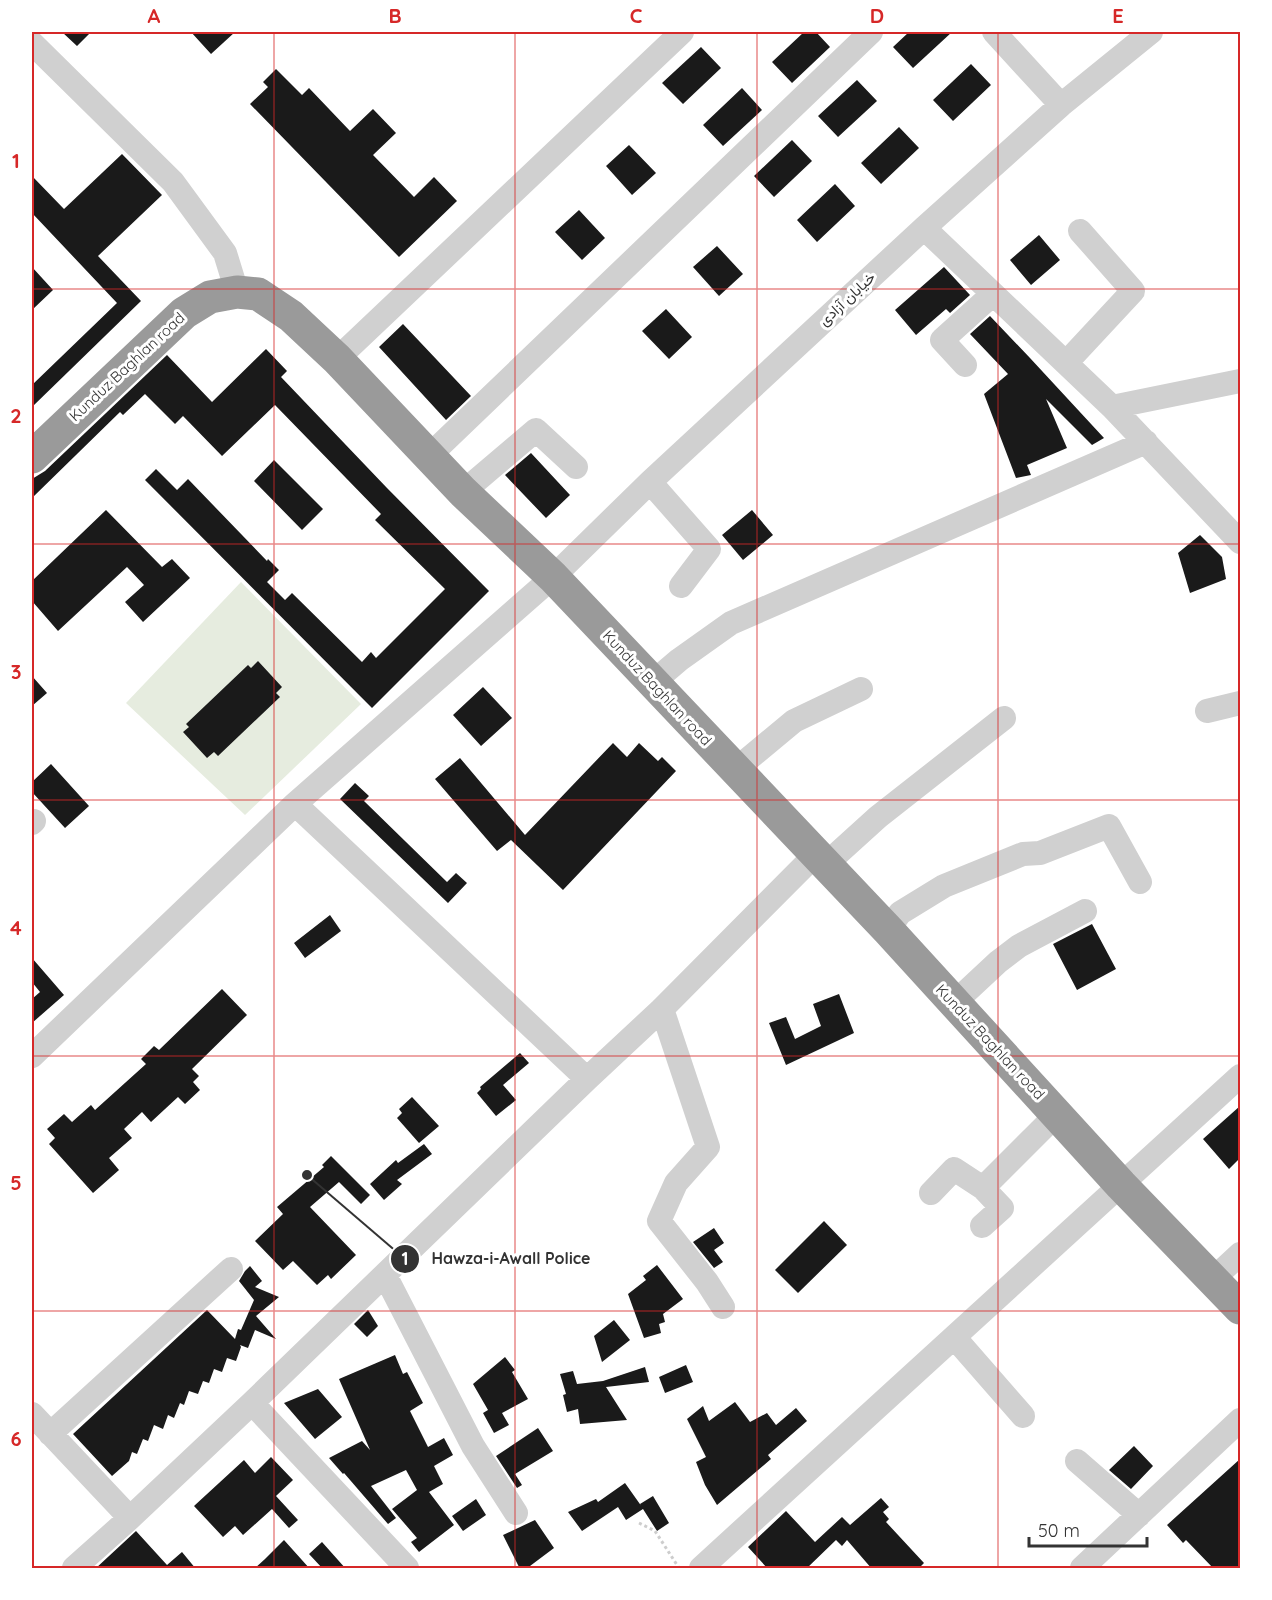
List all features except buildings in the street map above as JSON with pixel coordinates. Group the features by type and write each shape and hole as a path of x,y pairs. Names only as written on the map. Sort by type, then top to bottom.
{"highway":[{"name":"Kunduz Baghlan road","path":"32,457 184,313 210,297 237,292 258,294 291,315 337,359 463,492 553,578 888,930 1121,1185 1240,1308"}],"street":[{"path":"337,359 682,32"},
{"path":"429,456 871,32"},
{"path":"994,32 1061,105"},
{"name":"خیابان آزادی","path":"32,1056 295,804 553,578 650,482 924,228 1061,105 1151,32"},
{"path":"32,43 173,182 225,252 237,292"},
{"path":"924,228 1112,407 1240,542"},
{"path":"1066,363 1133,291 1080,231"},
{"path":"965,365 942,340 993,294"},
{"path":"1112,407 1240,381"},
{"path":"463,492 536,430 576,467"},
{"path":"652,683 679,660 731,623 1146,442"},
{"path":"650,482 709,549 681,586"},
{"path":"735,770 794,721 861,689"},
{"path":"1207,711 1240,703"},
{"path":"74,1569 252,1403 587,1079 820,860 1004,718"},
{"path":"295,804 587,1079"},
{"path":"888,930 900,913 944,886 1023,854 1040,853 1109,826 1140,882"},
{"path":"954,1003 998,962 1019,946 1085,911"},
{"path":"662,1009 708,1147 676,1182 659,1221 707,1281 723,1307"},
{"path":"700,1569 1240,1076"},
{"path":"983,1188 1057,1114"},
{"path":"931,1193 954,1168 983,1188 1002,1208 982,1226"},
{"path":"1213,1280 1240,1254"},
{"path":"50,1434 231,1269"},
{"path":"385,1275 473,1446 516,1513"},
{"path":"954,1337 1023,1416"},
{"path":"252,1403 407,1569"},
{"path":"32,1414 130,1518"},
{"path":"1082,1569 1240,1420"},
{"path":"1077,1461 1138,1515"}],"path":[{"path":"639,1523 655,1531 679,1569"}],"shaded area":[{"path":"241,582 361,704 245,815 126,703"}],"place":[{"name":"Hawza-i-Awall Police","path":"307,1175"}]}
